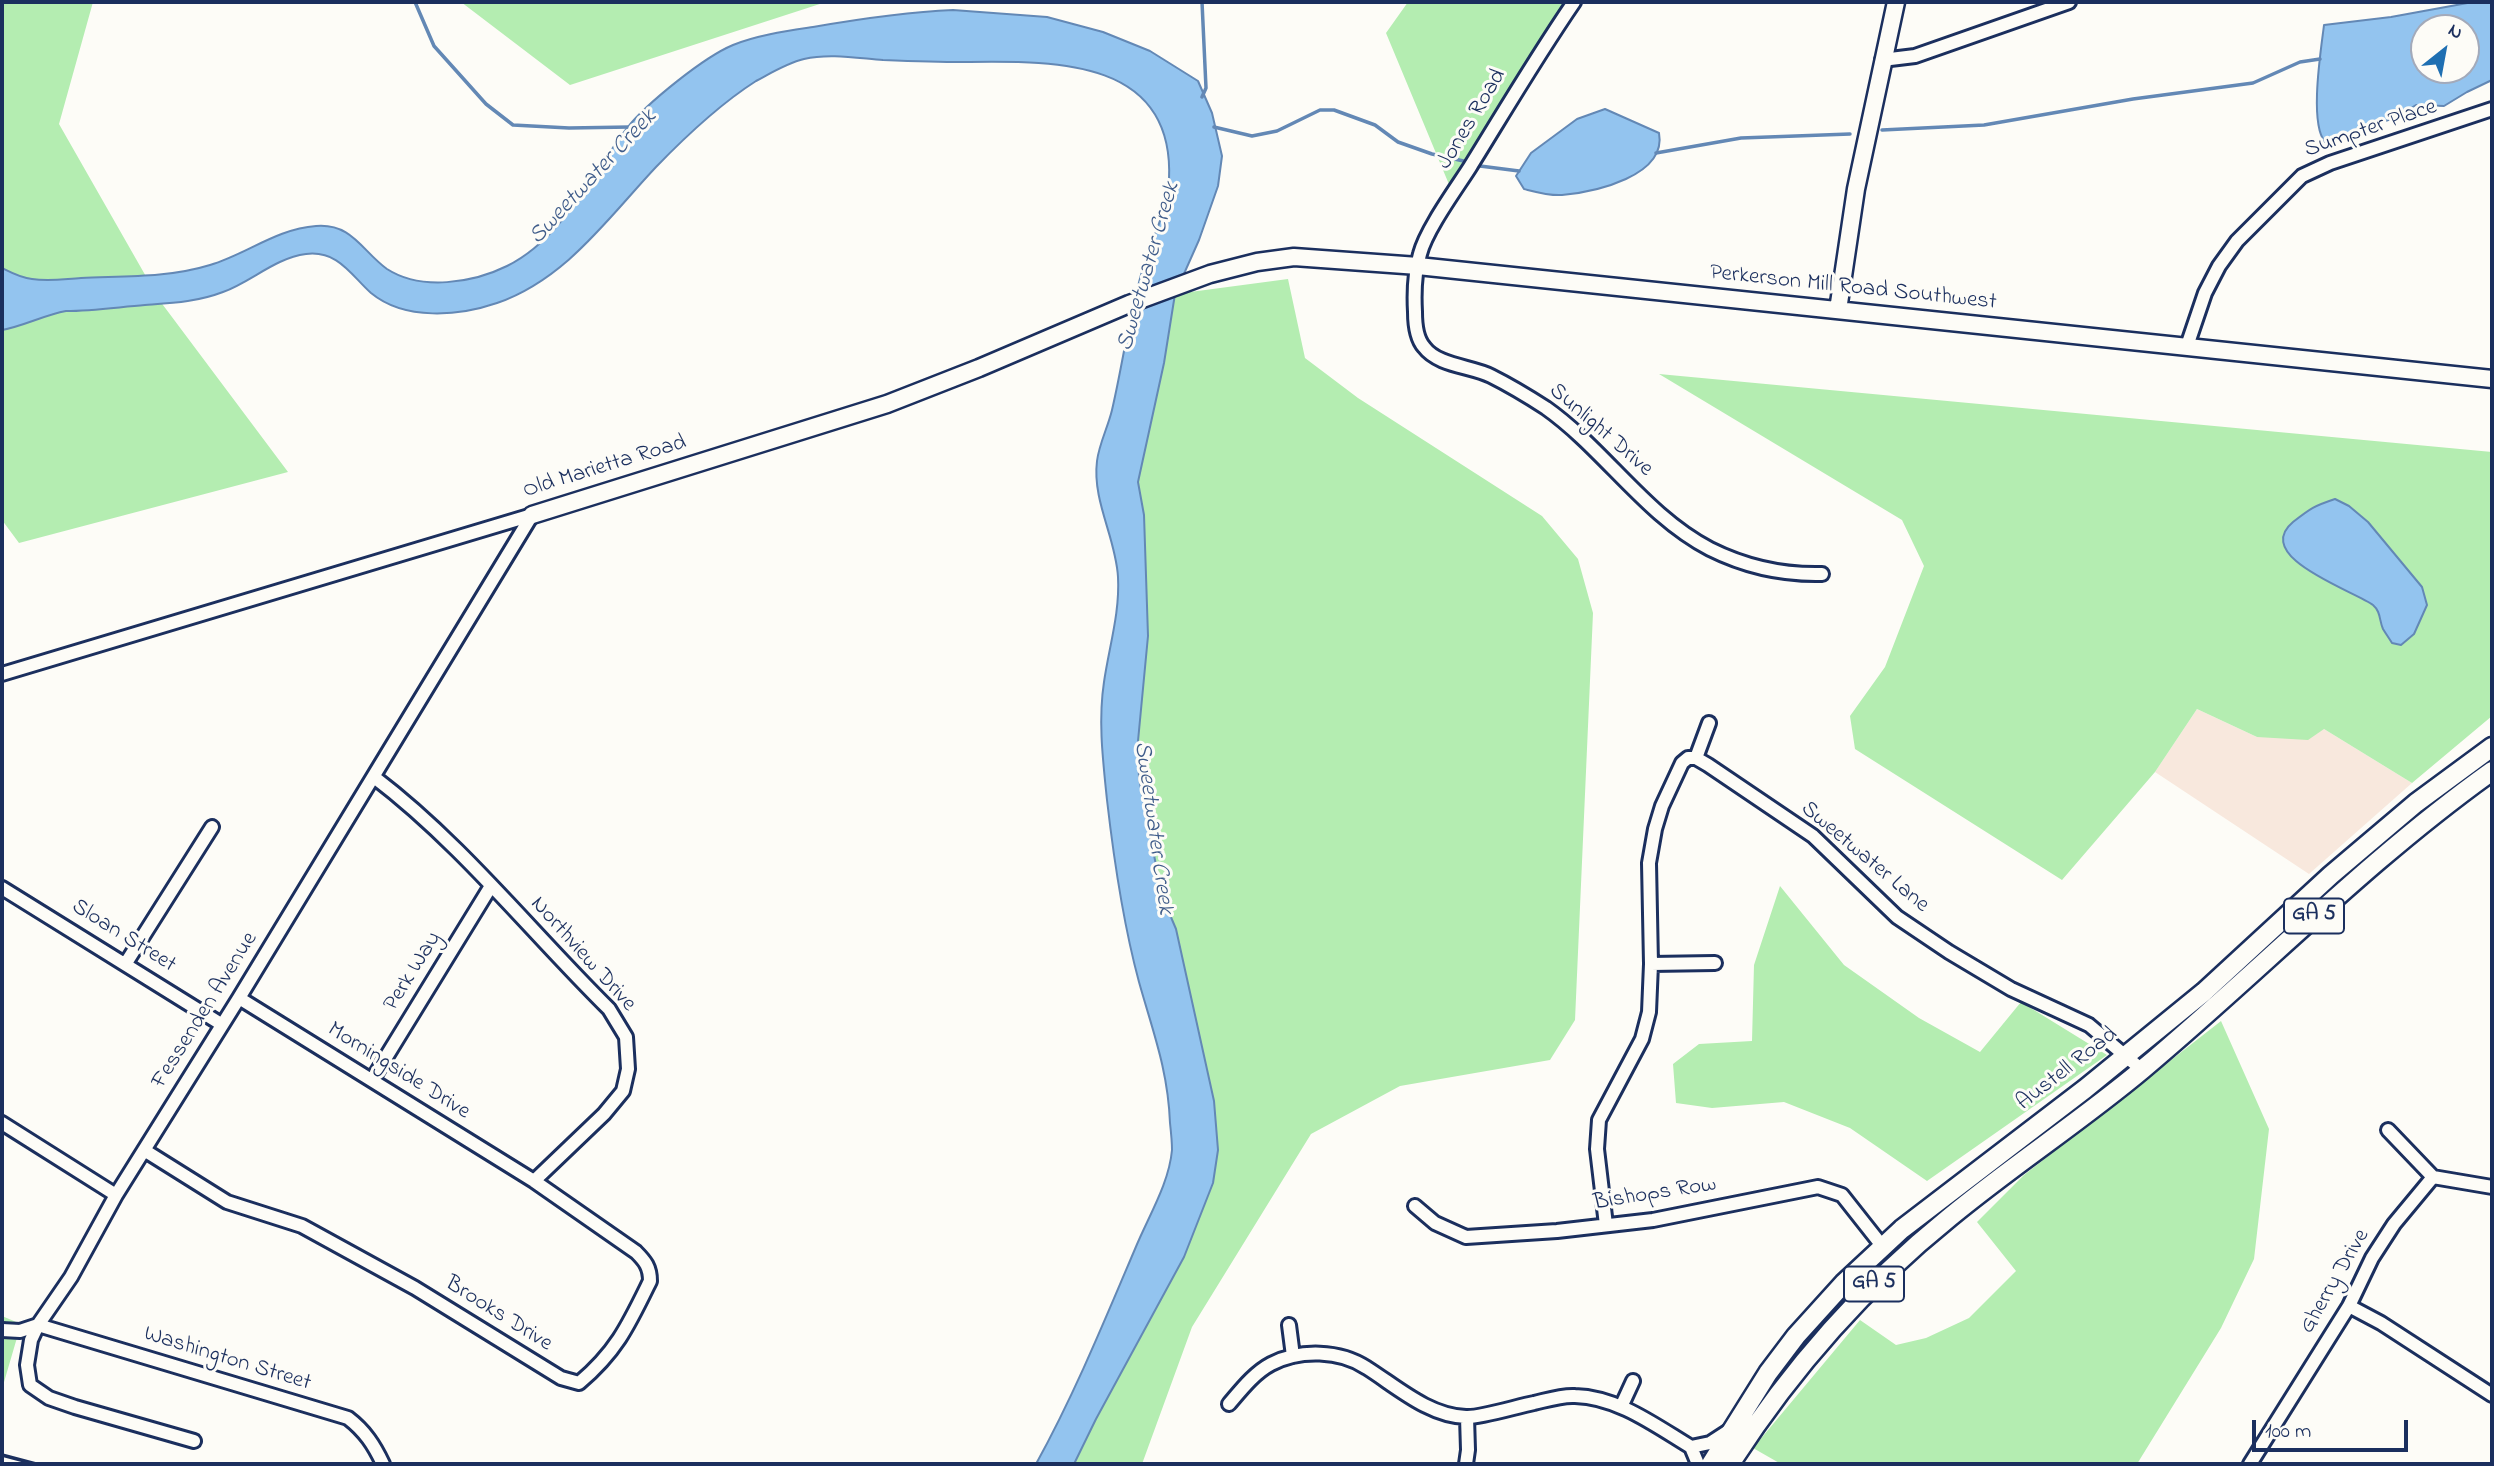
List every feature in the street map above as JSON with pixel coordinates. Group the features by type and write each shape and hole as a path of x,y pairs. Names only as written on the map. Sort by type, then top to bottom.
{"main road":[{"name":"Austell Road","path":"1710,1464 1768,1373 1796,1336 1835,1292 1883,1247 2204,992 2331,875 2416,803 2492,747"},
{"name":"Austell Road","path":"1730,1464 1797,1368 1833,1325 1873,1284 1950,1217 2142,1070 2367,869 2492,771"}],"street":[{"name":"Jones Road","path":"1418,265 1420,252 1445,206 1574,2"},
{"path":"1838,310 1856,189 1896,2"},
{"path":"1882,60 1915,56 2069,2"},
{"name":"Sumpter Place","path":"2187,346 2204,293 2219,266 2238,241 2302,176 2330,163 2492,109"},
{"name":"Perkerson Mill Road Southwest","path":"1210,274 1257,262 1294,257 1418,265 2492,379"},
{"name":"Sunlight Drive","path":"1418,265 1415,311 1418,337 1424,348 1445,361 1492,376 1546,409 1588,444 1669,521 1711,549 1749,565 1774,571 1822,574"},
{"name":"Old Marietta Road","path":"2,674 532,515 887,404 1129,304 1210,274"},
{"name":"Fessenden Avenue","path":"194,1441 75,1407 37,1392 30,1385 27,1365 31,1340 38,1325 71,1277 116,1195 239,998 532,515"},
{"path":"1606,1225 1597,1149 1599,1120 1642,1039 1648,1012 1651,964 1649,863 1655,829 1662,806 1682,763 1688,758 1696,758 1709,723"},
{"name":"Sweetwater Lane","path":"1696,758 1813,836 1897,917 2011,989 2089,1025 2142,1070"},
{"name":"Northview Drive","path":"374,777 414,808 491,887 609,1009 626,1037 628,1069 623,1091 604,1114 534,1181"},
{"path":"126,963 212,827"},
{"name":"Perk Way","path":"372,1080 491,887"},
{"name":"Sloan Street","path":"2,888 221,1024"},
{"path":"1651,964 1715,963"},
{"name":"Morningside Drive","path":"239,998 534,1181"},
{"path":"2,1123 116,1195"},
{"path":"2388,1130 2433,1177 2492,1187"},
{"name":"Brooks Drive","path":"144,1150 227,1202 303,1226 415,1288 561,1378 579,1383 594,1371 621,1339 650,1281 650,1272 645,1261 626,1244 534,1181"},
{"name":"Gherry Drive","path":"2250,1464 2349,1306 2372,1258 2394,1224 2433,1177"},
{"name":"Bishops Row","path":"1415,1206 1435,1223 1466,1237 1557,1231 1653,1220 1818,1187 1842,1195 1883,1247"},
{"path":"2349,1306 2381,1323 2492,1395"},
{"path":"2,1330 20,1331 38,1325"},
{"name":"Washington Street","path":"38,1325 348,1418 370,1439 383,1464"},
{"path":"1289,1325 1293,1356"},
{"path":"1229,1404 1270,1364 1293,1356 1315,1353 1342,1357 1365,1366 1408,1396 1438,1410 1467,1417 1559,1397 1576,1396 1621,1407 1691,1447 1698,1464"},
{"path":"1621,1407 1633,1381"},
{"path":"1466,1464 1467,1417"},
{"path":"1691,1447 1710,1443 1731,1430"}],"shaded area":[{"path":"2197,709 2257,737 2324,729 2412,783 2309,874 2155,772"}],"green space":[{"path":"2,2 93,2 59,124 160,301 288,472 19,543 2,520"},
{"path":"461,2 826,2 570,85"},
{"path":"1408,2 1573,2 1453,194 1386,33"},
{"path":"1288,279 1305,358 1358,398 1542,516 1578,559 1593,613 1575,1020 1550,1060 1400,1086 1311,1134 1192,1327 1142,1464 1074,1464 1184,1257 1213,1183 1218,1150 1214,1101 1176,929 1162,896 1139,778 1138,741 1148,636 1144,515 1138,482 1164,363 1175,294"},
{"path":"1659,374 2492,452 2492,716 2412,783 2324,729 2308,740 2257,737 2197,709 2155,772 2062,880 1855,749 1850,716 1885,667 1924,566 1902,520"},
{"path":"1780,886 1844,965 1919,1018 1980,1052 2021,1002 2107,1055 1927,1181 1850,1128 1784,1102 1712,1108 1676,1103 1673,1064 1699,1044 1752,1041 1754,965"},
{"path":"2221,1021 2269,1129 2254,1259 2221,1328 2137,1464 1781,1464 1753,1448 1860,1320 1896,1345 1926,1338 1969,1318 2016,1271 1977,1222 2024,1175"},
{"path":"2,1316 21,1324 2,1389"}],"water":[{"path":"2473,2 2492,2 2492,80 2444,106 2416,105 2397,117 2325,142 2320,133 2317,103 2324,25 2391,17"},
{"name":"Sweetwater Creek","path":"953,10 1047,17 1103,32 1150,51 1198,81 1212,113 1222,156 1218,186 1199,240 1175,294 1164,363 1138,482 1144,515 1148,636 1138,741 1139,778 1162,896 1176,929 1214,1101 1218,1150 1213,1183 1184,1257 1074,1464 1036,1464 1076,1385 1157,1200 1167,1175 1172,1150 1163,1068 1128,937 1107,800 1101,726 1102,697 1114,630 1118,577 1096,476 1097,461 1112,410 1138,285 1168,191 1165,139 1152,109 1130,88 1101,74 1068,66 814,57 785,66 756,81 729,100 667,155 603,226 565,263 522,292 497,303 449,313 416,312 400,308 371,293 335,260 327,256 306,254 284,260 233,288 204,298 175,303 66,311 2,330 2,268 24,278 44,280 178,272 210,265 288,232 316,226 328,226 348,234 378,262 401,276 431,282 479,277 507,266 544,239 574,204 636,118 677,82 721,51 762,36 783,32 883,16"},
{"path":"1605,109 1659,133 1658,148 1652,160 1641,171 1609,185 1576,193 1543,194 1524,189 1516,176 1531,153 1577,119"},
{"path":"2335,499 2349,506 2368,522 2422,587 2427,605 2414,634 2401,645 2392,643 2373,605 2310,571 2285,548 2284,535 2293,522 2313,508"}],"waterway":[{"name":"Sweetwater Creek","path":"415,2 434,46 486,104 513,125 630,127"},
{"path":"1202,2 1206,88 1202,97"},
{"path":"1882,130 1984,125 2133,99 2253,83 2300,62 2320,59"},
{"path":"1214,127 1252,136 1277,131 1320,110 1334,110 1375,125 1398,142 1432,154 1468,162"},
{"path":"1656,153 1741,138 1850,134"},
{"path":"1480,166 1519,171"}],"railway":[{"path":"2,1455 36,1464"}]}
